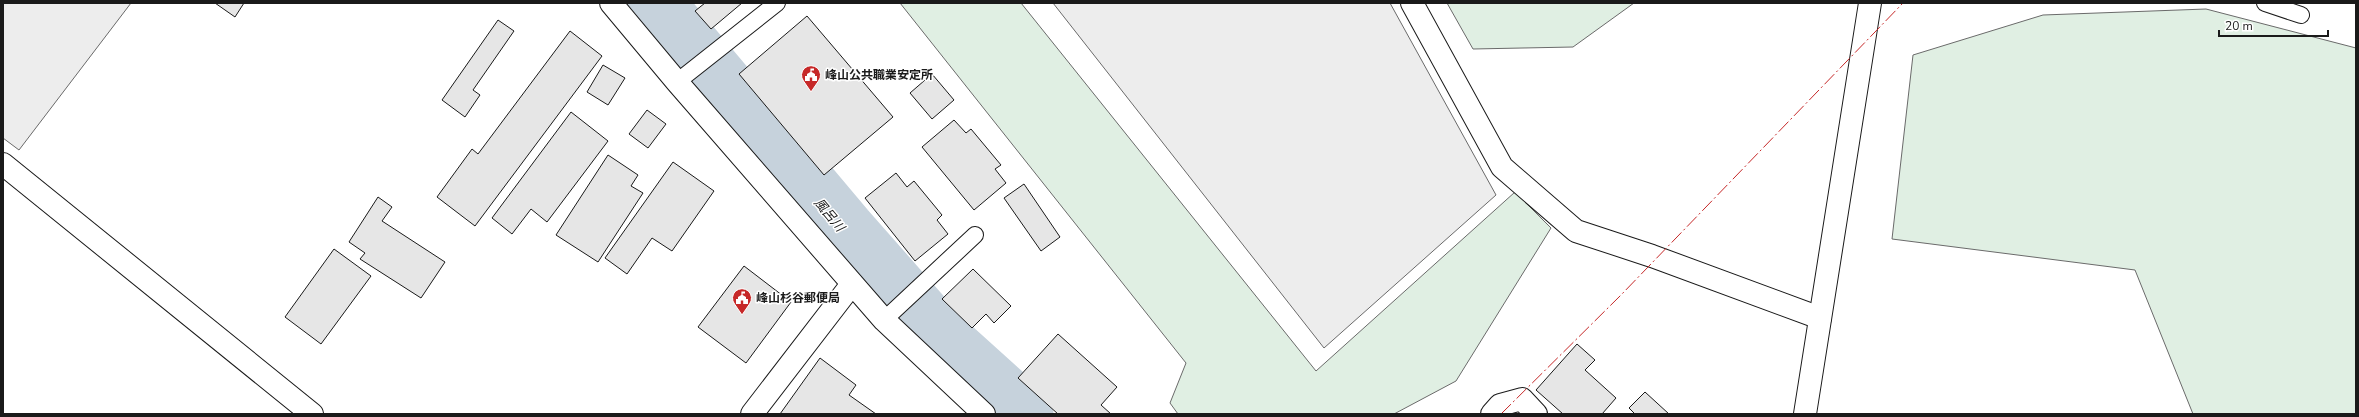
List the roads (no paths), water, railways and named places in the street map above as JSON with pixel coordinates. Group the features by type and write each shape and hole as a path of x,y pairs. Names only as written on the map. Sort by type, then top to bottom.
{"street":[{"path":"611,3 677,82 884,320 984,414"},
{"path":"1412,3 1502,167 1576,231 1652,256 1820,318"},
{"path":"1805,414 1870,3"},
{"path":"3,164 312,414"},
{"path":"752,414 852,284"},
{"path":"1492,414 1500,405 1522,399 1536,414"}],"lane":[{"path":"677,82 777,3"},
{"path":"2265,3 2301,15"},
{"path":"884,320 975,235"}],"waterway":[{"name":"風呂川","path":"651,3 843,231 940,341 1021,414"}],"place":[{"name":"峰山公共職業安定所","path":"811,92"},
{"name":"峰山杉谷郵便局","path":"742,315"}]}
